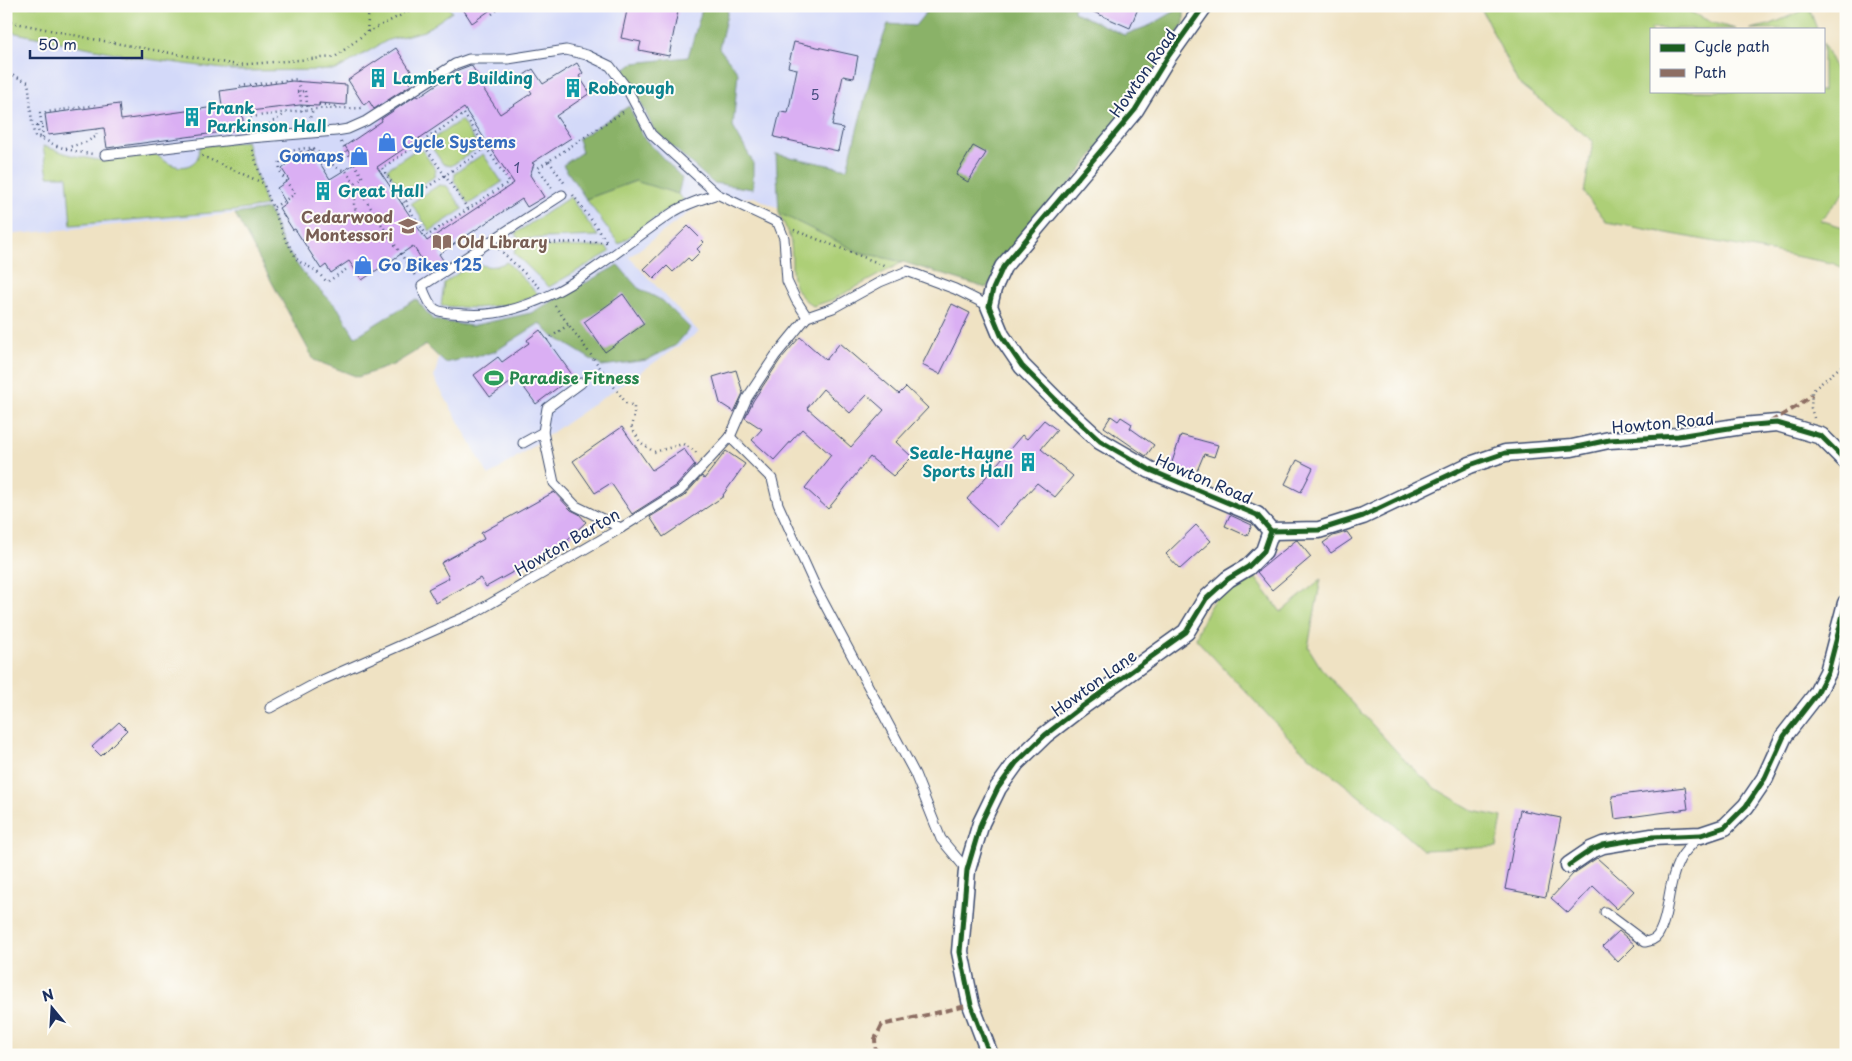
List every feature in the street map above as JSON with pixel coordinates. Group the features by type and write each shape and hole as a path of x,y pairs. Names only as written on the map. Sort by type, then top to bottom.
{"street":[{"name":"Howton Road","path":"1204,6 1167,58 1135,110 1037,225 1004,267 993,289 988,306 1001,335 1022,366 1100,441 1150,470 1257,515 1271,531 1318,530 1363,516 1462,469 1505,453 1572,448 1609,440 1678,436 1742,426 1777,423 1821,436 1846,461"},
{"name":"Howton Lane","path":"990,1055 971,1005 960,952 967,870 981,823 998,788 1016,763 1045,735 1186,632 1206,599 1228,579 1248,567 1264,551 1271,531"},
{"path":"1569,865 1591,850 1603,845 1652,837 1701,835 1725,827 1746,806 1765,778 1784,736 1816,695 1828,672 1846,604"}],"lane":[{"path":"105,155 348,129 366,121 455,64 469,59 508,59 566,50 587,55 610,66 626,87 651,134 717,194 778,223 784,238 787,281 807,317 833,308 880,282 907,271 955,289 988,306"},
{"path":"560,196 422,286 428,302 438,312 477,315 516,309 548,297 618,252 676,210 717,194"},
{"name":"Howton Barton","path":"270,708 320,681 476,612 680,492 730,437 747,398 776,356 807,317"},
{"path":"581,383 547,408 543,432 554,483 576,506 621,528"},
{"path":"523,444 543,432"},
{"path":"730,437 772,479 778,504 816,590 915,774 941,839 967,870"},
{"path":"1605,912 1645,942 1654,940 1658,935 1665,913 1678,861 1701,835"}],"path":[{"path":"367,32 369,6"},
{"path":"6,21 98,40 238,65 335,57 367,32 420,6"},
{"path":"492,14 502,6"},
{"path":"6,58 10,74 28,82 35,137 79,153 105,155"},
{"path":"240,86 298,79 302,110"},
{"path":"296,92 305,91 308,110"},
{"path":"248,103 250,117 313,109 361,109"},
{"path":"319,104 332,105 338,108"},
{"path":"560,196 538,168 635,104"},
{"path":"41,138 40,113 97,105"},
{"path":"308,123 313,109"},
{"path":"378,168 382,168 464,114 510,181 469,211 426,237 382,168"},
{"path":"41,138 38,126 47,124"},
{"path":"65,148 86,142 97,136 96,129"},
{"path":"336,131 344,149 364,177 354,184"},
{"path":"419,138 469,211"},
{"path":"404,203 488,147"},
{"path":"274,207 295,194 280,170 281,162 289,151 312,148 329,164 346,171 422,286"},
{"path":"252,150 284,238 298,261 315,270 327,282 348,269"},
{"path":"289,151 293,157"},
{"path":"199,155 263,183"},
{"path":"549,161 566,186"},
{"path":"357,188 354,204 357,214"},
{"path":"572,194 607,242 618,252"},
{"path":"778,223 883,266"},
{"path":"517,243 607,242"},
{"path":"510,258 548,297 626,402 634,406 631,426 640,442 654,452 683,444 695,450 704,465"},
{"path":"547,340 568,325"},
{"path":"1821,436 1810,408 1812,391 1846,362"}],"shaded area":[{"path":"448,6 1189,6 1130,104 877,252 754,197 703,202 629,257 699,332 489,476 434,378 439,358 426,345 393,365 358,377 314,360 235,214 6,235 6,31 140,58 238,71 336,70 388,40 424,31 451,12"}],"green space":[{"path":"6,6 448,6 452,12 424,31 388,40 336,70 238,71 140,58 6,31"},
{"path":"703,6 729,6 719,48 738,72 733,127 753,162 753,189 713,183 654,130 634,88 623,71 634,63 688,57"},
{"path":"931,6 1074,6 1074,12 1124,35 1151,25 1184,6 1184,23 1132,106 986,288 903,262 859,252 779,213 776,154 847,169 875,60 888,24 915,26"},
{"path":"1480,6 1685,6 1684,9 1713,23 1732,28 1650,28 1650,92 1824,92 1824,45 1834,65 1846,114 1846,191 1820,220 1846,228 1846,269 1832,263 1606,222 1584,193 1593,141 1518,83"},
{"path":"1809,8 1817,28 1755,28 1769,25"},
{"path":"629,106 643,137 682,178 678,194 635,181 586,199 563,165 582,152 578,139"},
{"path":"461,120 479,147 451,166 443,164 428,142"},
{"path":"246,141 266,206 234,211 71,225 67,176 48,176 43,146 71,155 103,161 156,154 170,164 181,167 192,164 197,159 200,146"},
{"path":"420,147 436,170 434,177 405,196 387,169"},
{"path":"483,154 502,182 469,204 454,181 455,173"},
{"path":"636,181 678,194 684,200 619,244 586,199"},
{"path":"439,185 447,186 463,209 430,231 411,203"},
{"path":"570,197 598,236 518,239 516,233"},
{"path":"268,209 284,246 303,273 338,308 355,337 416,299 433,320 471,326 531,313 618,265 638,288 663,301 690,328 676,345 647,360 602,366 550,334 540,323 494,352 445,363 426,345 393,365 358,377 314,360 235,214"},
{"path":"779,213 859,252 903,262 832,300 813,306 804,299 794,284 790,239"},
{"path":"516,246 606,247 610,252 549,287 514,253"},
{"path":"474,262 491,266 507,262 538,294 513,304 476,308 441,306 444,283"},
{"path":"1251,572 1281,612 1321,579 1308,647 1321,668 1409,765 1435,788 1474,811 1502,817 1497,847 1423,850 1298,747 1196,639 1204,617 1212,603 1222,591"}],"building":[{"path":"461,6 496,6 472,23"},
{"path":"628,6 679,6 669,56 639,50 641,42 621,38"},
{"path":"1080,6 1139,6 1130,28"},
{"path":"794,42 858,56 854,78 843,76 832,126 843,128 838,151 774,137 780,112 788,113 797,69 788,67"},
{"name":"Lambert Building","path":"396,48 411,71 404,76 411,85 374,109 369,101 364,105 348,80"},
{"path":"577,63 583,73 579,76 590,93 556,116 571,138 532,163 534,164 530,175 544,197 527,207 522,199 439,254 445,263 430,272 413,246 362,280 349,261 331,273 326,265 321,269 279,208 286,203 277,188 289,180 282,169 288,164 286,161 302,151 303,154 311,149 330,179 356,163 345,146 382,121 381,119 458,70 471,65 483,83 480,84 500,114 532,93 521,77 533,69 543,84","holes":["464,108 514,183 427,241 377,167"]},
{"name":"Frank Parkinson Hall","path":"292,81 347,85 346,105 319,103 319,106 300,105 242,112 244,129 107,148 104,128 48,135 45,114 119,104 121,120 222,106 220,91"},
{"path":"973,146 986,153 968,182 956,175"},
{"path":"688,226 704,242 697,249 700,252 691,261 688,258 673,272 667,266 654,279 644,269"},
{"path":"623,294 644,324 605,352 584,322"},
{"path":"952,304 970,313 940,374 922,365"},
{"path":"540,330 573,376 536,404 517,378 490,397 474,375 498,357 502,362 529,343 527,340"},
{"path":"800,337 826,360 840,343 899,394 906,387 928,408 896,442 912,457 893,476 870,457 828,509 805,488 831,455 802,429 774,460 752,440 762,429 745,418 753,401 780,360","holes":["823,389 850,413 867,395 884,410 851,447 807,408"]},
{"path":"736,370 743,393 734,412 720,403 713,377"},
{"path":"1111,416 1118,421 1121,417 1132,424 1130,428 1154,445 1146,456 1104,427"},
{"name":"Seale-Hayne Sports Hall","path":"1044,420 1057,430 1041,449 1073,476 1055,497 1037,483 997,527 967,499 1022,435 1027,439"},
{"path":"622,427 652,470 684,449 695,465 676,486 632,514 611,483 595,493 573,461"},
{"path":"1181,435 1218,445 1214,457 1204,454 1194,478 1170,468"},
{"path":"726,451 745,464 724,496 663,537 650,517 684,496 702,476 704,479"},
{"path":"1297,460 1313,468 1301,492 1285,484"},
{"path":"554,492 571,510 579,514 586,522 568,539 569,541 486,587 480,578 436,603 428,589 449,578 441,563 484,539 481,533"},
{"path":"1230,515 1252,525 1247,536 1225,526"},
{"path":"1196,525 1211,541 1180,569 1166,554"},
{"path":"1347,532 1352,539 1331,553 1323,543 1333,536"},
{"path":"1297,540 1311,557 1272,590 1257,572"},
{"path":"119,722 127,730 101,756 92,747"},
{"path":"1685,787 1688,809 1615,819 1612,796"},
{"path":"1520,810 1561,818 1546,897 1505,889"},
{"path":"1597,858 1634,891 1617,909 1593,886 1568,913 1551,898 1573,874"},
{"path":"1619,931 1635,945 1618,962 1603,946"}],"marked path":[{"path":"1770,422 1812,395"},
{"path":"876,1055 875,1039 882,1025 971,1005"}],"cycle path":[{"path":"1204,6 1167,58 1135,110 1003,267 993,289 989,306 1001,335 1022,366 1100,441 1150,470 1257,515 1271,531 1319,530 1363,516 1470,465 1505,453 1572,448 1609,440 1678,436 1742,426 1777,423 1821,436 1846,461"},
{"path":"990,1055 971,1005 960,952 967,870 981,823 998,788 1016,763 1045,735 1186,632 1206,599 1228,579 1248,567 1264,551 1271,531"},
{"path":"1569,865 1591,850 1603,845 1652,837 1701,835 1725,827 1746,806 1765,778 1784,736 1816,695 1828,672 1846,603"}],"place":[{"name":"Lambert Building","path":"378,78"},
{"name":"Roborough","path":"573,88"},
{"name":"Frank Parkinson Hall","path":"192,117"},
{"name":"Cycle Systems","path":"387,142"},
{"name":"Gomaps","path":"359,156"},
{"name":"Great Hall","path":"323,191"},
{"name":"Cedarwood Montessori","path":"408,226"},
{"name":"Old Library","path":"442,242"},
{"name":"Go Bikes 125","path":"363,265"},
{"name":"Paradise Fitness","path":"494,378"},
{"name":"Seale-Hayne Sports Hall","path":"1028,462"}]}
